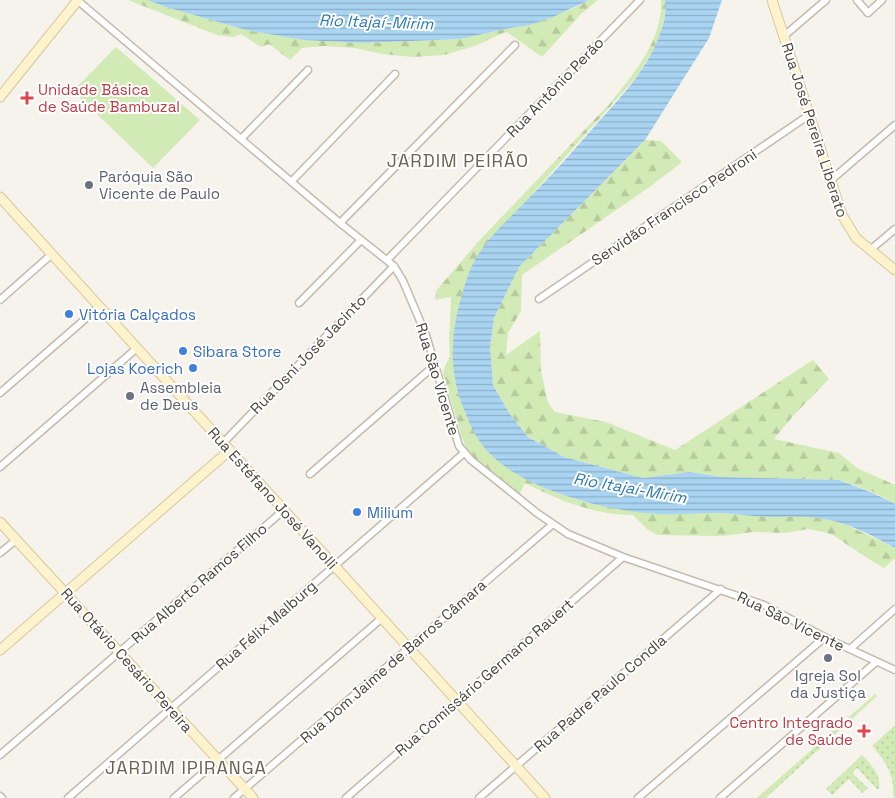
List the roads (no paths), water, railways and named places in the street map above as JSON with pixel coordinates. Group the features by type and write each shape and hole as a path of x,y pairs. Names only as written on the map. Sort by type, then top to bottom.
{"main road":[{"path":"0,97 78,0"},
{"name":"Rua José Pereira Liberato","path":"772,0 846,224 856,238 895,270"},
{"name":"Rua Estéfano José Vanolli","path":"2,202 52,254 544,798"},
{"path":"0,650 230,450"},
{"name":"Rua Otávio Cesário Pereira","path":"0,522 66,592 252,798"}],"street":[{"name":"Rua São Vicente","path":"78,0 340,223 394,266 419,317 436,365 456,437 464,453 516,496 553,524 588,543 764,605 825,637 895,670"},
{"name":"Rua Antônio Perão","path":"387,260 640,0"},
{"path":"784,36 826,0"},
{"path":"857,0 868,13 882,0"},
{"path":"340,223 515,45"},
{"path":"241,139 308,70"},
{"path":"292,181 395,74"},
{"name":"Servidão Francisco Pedroni","path":"539,299 809,115"},
{"path":"830,180 895,125"},
{"path":"870,250 895,229"},
{"path":"299,303 361,240"},
{"path":"0,300 52,254"},
{"name":"Rua Osni José Jacinto","path":"223,443 394,266"},
{"path":"0,393 99,307"},
{"path":"0,467 136,348"},
{"path":"310,474 436,365"},
{"name":"Rua Félix Malburg","path":"68,798 464,453"},
{"name":"Rua Alberto Ramos Filho","path":"0,754 284,510"},
{"name":"Rua Dom Jaime de Barros Câmara","path":"234,798 553,524"},
{"path":"0,554 16,540"},
{"name":"Rua Comissário Germano Rauert","path":"346,798 624,557"},
{"name":"Rua Padre Paulo Condla","path":"479,798 721,589"},
{"path":"850,649 895,609"},
{"path":"174,798 382,618"},
{"path":"638,798 825,637"},
{"path":"720,798 876,662"}],"water":[{"name":"Rio Itajaí-Mirim","path":"147,0 589,0 553,17 530,25 460,39 362,43 304,40 246,30"},
{"name":"Rio Itajaí-Mirim","path":"665,0 722,0 709,38 645,140 519,267 494,318 490,347 493,385 509,413 528,437 564,457 643,478 689,472 722,477 839,480 873,493 895,504 895,548 852,527 818,518 768,517 721,513 660,514 638,512 587,502 560,494 535,484 512,471 493,456 478,439 469,421 456,386 453,338 465,283 471,269 483,247 562,163 619,99 643,68 660,35 665,17"}],"place":[{"name":"Unidade Básica de Saúde Bambuzal","path":"27,98"},
{"name":"Paróquia São Vicente de Paulo","path":"89,185"},
{"name":"Vitória Calçados","path":"69,314"},
{"name":"Sibara Store","path":"183,351"},
{"name":"Lojas Koerich","path":"193,368"},
{"name":"Assembleia de Deus","path":"130,396"},
{"name":"Milium","path":"357,512"},
{"name":"Igreja Sol da Justiça","path":"828,658"},
{"name":"Centro Integrado de Saúde","path":"864,731"}],"district":[{"name":"JARDIM PEIRÃO","path":"458,160"},
{"name":"JARDIM IPIRANGA","path":"186,767"}]}
